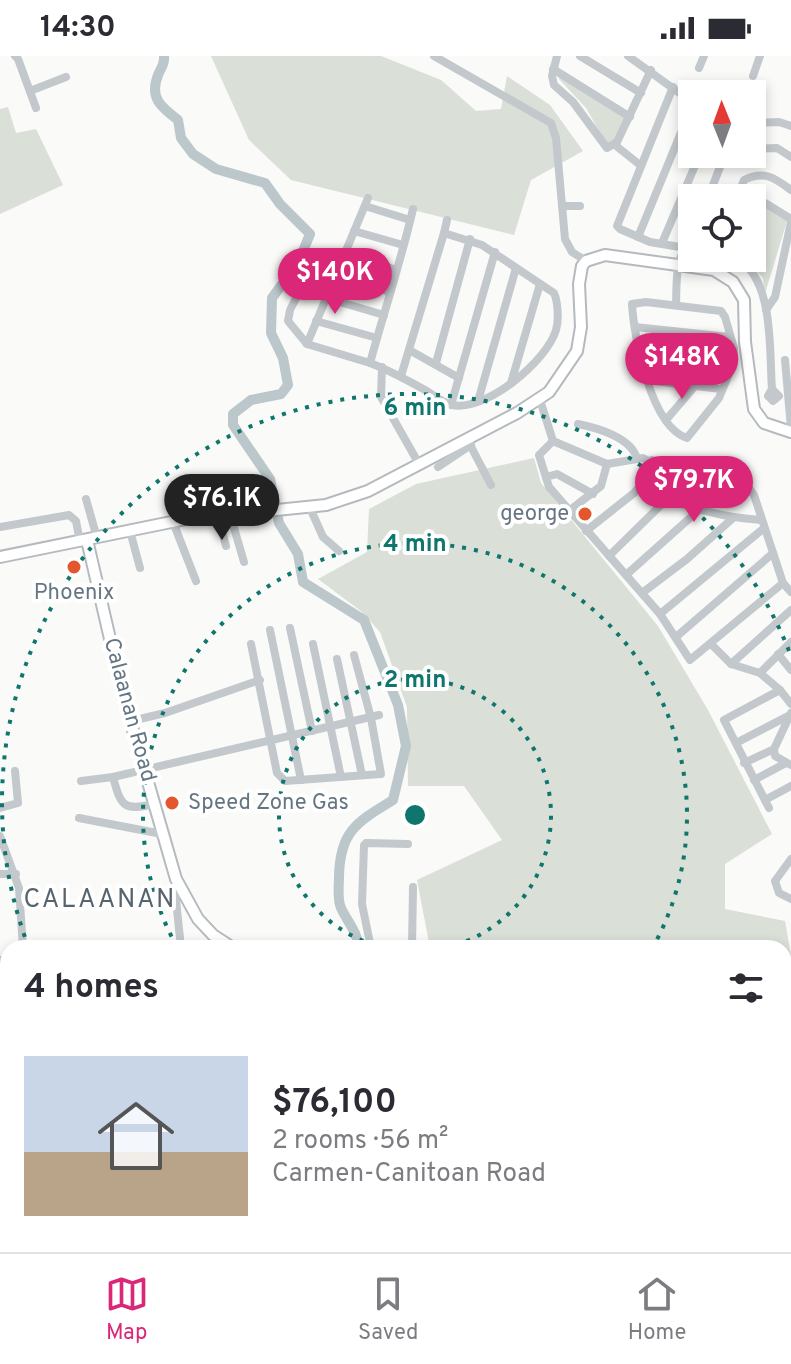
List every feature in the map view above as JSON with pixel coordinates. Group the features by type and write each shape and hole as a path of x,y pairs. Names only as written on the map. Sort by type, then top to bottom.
{"main road":[{"path":"0,557 173,522 214,515 310,508 357,496 469,442 540,400 560,378 577,351 581,327 579,284 586,261 605,255 678,264"},
{"path":"716,272 740,291 744,300 745,342 754,409 764,423 791,430"},
{"name":"Calaanan Road","path":"88,540 131,721 176,879 191,910 205,928 222,940"}],"street":[{"path":"15,56 36,108"},
{"path":"434,56 551,123 555,133 565,239 572,252 586,261"},
{"path":"557,56 553,69 554,85 582,112 607,148 615,145 651,70"},
{"path":"580,56 641,93"},
{"path":"628,56 678,91"},
{"path":"699,68 704,56"},
{"path":"753,76 760,56"},
{"path":"553,69 630,117"},
{"path":"30,91 66,77"},
{"path":"673,87 617,223 620,229 638,237 678,247"},
{"path":"766,122 791,126"},
{"path":"638,237 678,138"},
{"path":"615,145 640,165"},
{"path":"766,148 777,148 791,157"},
{"path":"662,243 694,168"},
{"path":"742,184 744,180 763,174 775,178 791,190"},
{"path":"307,344 367,202 410,220"},
{"path":"766,204 791,220 775,297 766,310"},
{"path":"562,206 580,206"},
{"path":"370,363 413,209"},
{"path":"381,390 397,375 411,351 447,220"},
{"path":"354,231 403,245"},
{"path":"390,292 311,272 290,310 288,321 307,344 382,367 451,405 478,401 510,385 533,364 557,328 556,296 495,252 470,239 444,233"},
{"path":"436,363 470,239"},
{"path":"345,252 396,270"},
{"path":"451,405 495,252"},
{"path":"478,401 516,268"},
{"path":"676,305 682,272"},
{"path":"751,272 759,281 766,310 772,389"},
{"path":"510,385 540,284"},
{"path":"326,298 384,315"},
{"path":"632,304 676,305 723,312 735,354 719,398 687,438 672,430 646,380 632,304"},
{"path":"316,321 377,338"},
{"path":"635,327 729,337"},
{"path":"411,351 459,378"},
{"path":"640,354 733,364"},
{"path":"785,360 791,430"},
{"path":"382,367 384,403 419,464"},
{"path":"646,380 721,389"},
{"path":"666,420 695,386"},
{"path":"540,400 553,441 607,464 652,460 684,478 749,488 783,583 791,592"},
{"path":"578,424 626,442 634,449 637,459"},
{"path":"553,441 539,455 549,487 660,614 690,660 783,583"},
{"path":"438,467 469,442 491,485"},
{"path":"586,531 641,485 652,460"},
{"path":"569,511 601,486 607,464"},
{"path":"546,477 557,474 593,494"},
{"path":"206,485 226,546"},
{"path":"641,485 666,500 762,524"},
{"path":"86,499 88,540"},
{"path":"609,556 666,500"},
{"path":"310,508 323,537 339,551"},
{"path":"626,575 700,509"},
{"path":"230,514 244,562"},
{"path":"0,527 69,515 88,540"},
{"path":"642,593 733,518"},
{"path":"173,522 196,581"},
{"path":"660,614 762,524"},
{"path":"130,531 140,568"},
{"path":"676,637 772,554"},
{"path":"731,664 791,610"},
{"path":"290,628 312,731"},
{"path":"270,630 301,780"},
{"path":"760,673 791,642"},
{"path":"251,644 278,776 285,781 382,772 375,716 354,655"},
{"path":"313,644 341,777"},
{"path":"711,644 731,664 760,673 791,704"},
{"path":"778,654 791,670"},
{"path":"337,659 362,775"},
{"path":"131,721 260,680"},
{"path":"780,690 724,720 767,804 791,786"},
{"path":"736,743 791,714"},
{"path":"744,763 774,749 791,714"},
{"path":"81,781 145,770 375,716"},
{"path":"774,749 775,756 789,764"},
{"path":"754,780 789,764"},
{"path":"0,808 18,803 15,771"},
{"path":"113,777 119,799 128,807 133,809 154,804"},
{"path":"79,818 162,834"},
{"path":"0,836 16,874 22,940"},
{"path":"369,940 362,904 364,845 408,844"},
{"path":"791,859 775,881 779,893 791,899"},
{"path":"0,874 16,874"},
{"path":"176,879 180,940"},
{"path":"412,940 413,887"}],"shaded area":[{"path":"211,56 381,56 441,80 476,111 501,109 507,76 550,105 583,151 531,180 514,235 291,180 249,140"},
{"path":"559,75 626,117 613,142 606,143 586,108 559,79"},
{"path":"8,107 16,133 36,129 63,185 0,214 0,109"},
{"path":"766,207 787,221 764,297 763,278 757,272 766,272"},
{"path":"534,458 541,483 658,626 708,710 772,834 725,864 725,909 785,921 788,940 428,940 417,880 502,840 464,786 408,786 407,707 380,632 362,612 318,579 367,552 369,509 416,484"}],"waterway":[{"path":"164,56 156,83 156,96 178,120 181,138 193,154 216,169 265,183 280,204 310,234 299,261 272,298 271,333 283,358 288,385 281,394 251,400 233,414 233,425 270,479 279,523 298,554 303,582 364,620 398,705 406,746 393,800 353,829 340,861 340,904 357,940"}],"place":[{"name":"george","path":"585,514"},
{"name":"Phoenix","path":"74,567"},
{"name":"Speed Zone Gas","path":"172,803"}],"district":[{"name":"CALAANAN","path":"100,900"}]}
